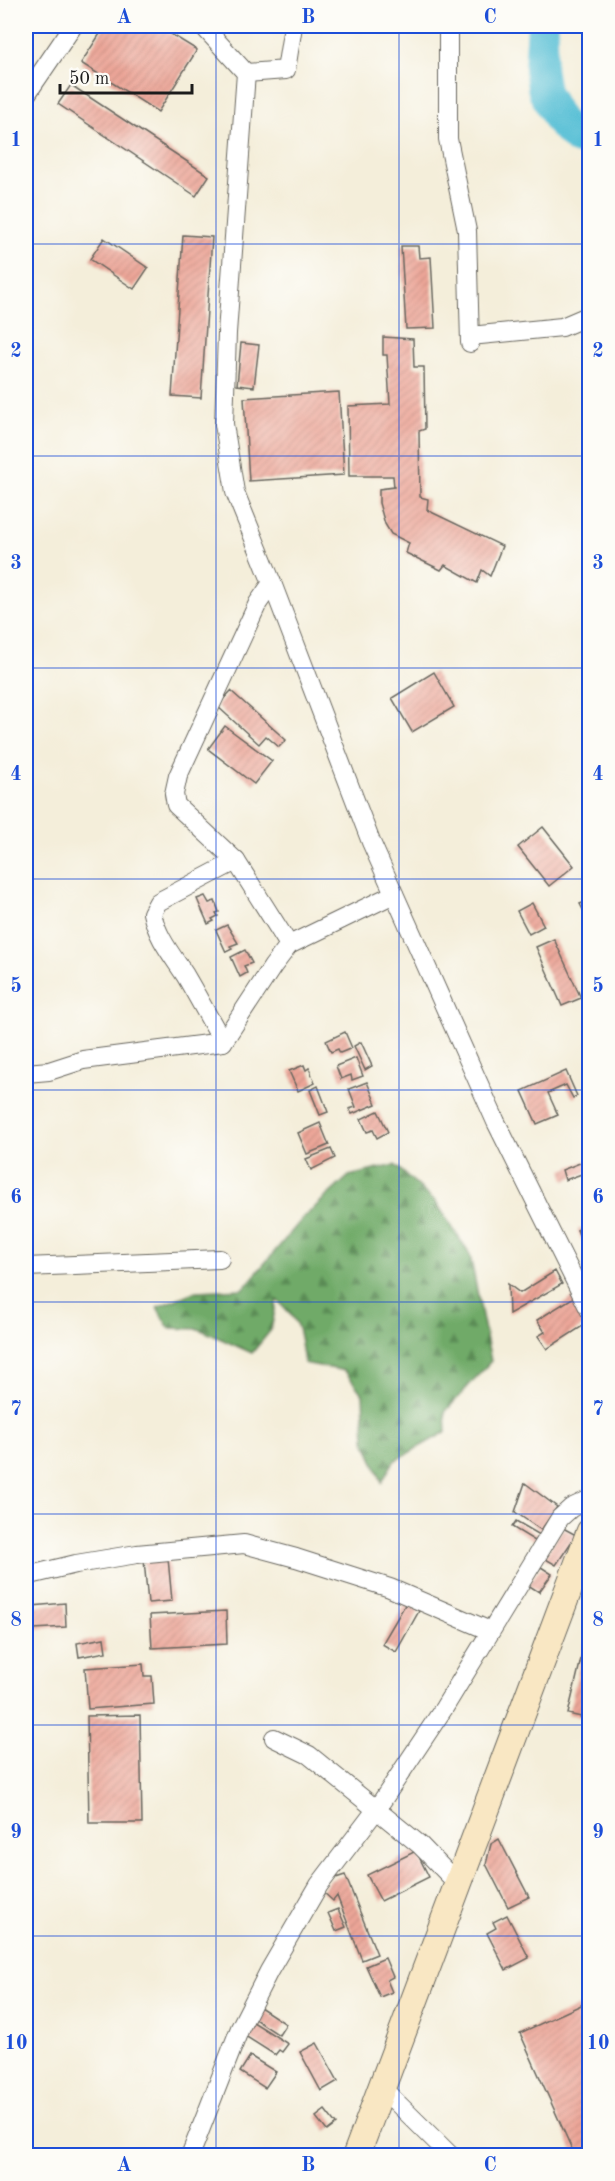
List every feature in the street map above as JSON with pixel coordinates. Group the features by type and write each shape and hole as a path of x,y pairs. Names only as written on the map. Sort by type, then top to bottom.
{"street":[{"path":"26,95 73,26"},
{"path":"203,26 246,73 227,333 224,424 235,492 371,842 496,1122 590,1311"},
{"path":"246,73 285,70 293,26"},
{"path":"448,26 448,140 467,231 470,340 562,327 590,315"},
{"path":"272,583 258,603 178,776 174,794 176,805 236,861 290,945"},
{"path":"223,1042 184,974 167,950 154,925 152,913 158,902 236,861"},
{"path":"26,1072 49,1071 83,1060 223,1042 273,966 290,945 394,894"},
{"path":"26,1268 220,1259"},
{"path":"190,2156 240,2028 269,1971 319,1885 376,1810 444,1708 560,1518 571,1508 590,1499"},
{"path":"356,2156 590,1532"},
{"path":"26,1576 76,1564 137,1554 244,1544 390,1588 490,1631"},
{"path":"274,1738 309,1755 420,1845 457,1883"},
{"path":"382,2088 451,2156"}],"green space":[{"path":"395,1165 436,1202 470,1255 491,1361 445,1412 446,1432 394,1461 382,1482 365,1441 363,1395 345,1371 304,1363 298,1328 291,1315 277,1300 271,1330 252,1353 199,1329 169,1328 157,1307 196,1291 243,1289 303,1218 349,1176"}],"building":[{"path":"105,26 158,26 197,50 158,112 81,63"},
{"path":"71,85 209,176 196,196 58,104"},
{"path":"183,235 212,237 201,398 172,396"},
{"path":"104,238 148,268 134,289 90,259"},
{"path":"401,246 418,246 419,258 431,257 435,328 406,329"},
{"path":"383,337 413,339 414,367 424,367 425,429 419,431 420,497 428,499 427,510 502,546 490,576 482,570 477,583 445,565 441,570 406,553 409,543 391,534 385,524 379,503 379,489 394,487 393,476 349,476 348,406 390,404 387,355 383,355"},
{"path":"241,343 259,345 254,387 237,385"},
{"path":"339,392 344,475 249,481 244,398"},
{"path":"434,672 454,707 412,732 392,698"},
{"path":"231,691 286,740 279,747 266,736 259,744 217,706"},
{"path":"225,726 272,761 254,784 208,749"},
{"path":"543,827 574,866 549,886 518,847"},
{"path":"205,896 209,903 215,901 219,912 216,913 218,916 212,919 214,921 208,924 197,899"},
{"path":"590,900 590,923 580,904"},
{"path":"532,903 544,926 529,934 517,911"},
{"path":"227,925 238,943 230,946 232,949 226,952 216,930"},
{"path":"554,939 581,998 562,1006 536,947"},
{"path":"245,950 252,963 244,966 247,973 240,977 231,957"},
{"path":"345,1032 352,1048 340,1053 338,1049 331,1052 326,1041"},
{"path":"361,1042 372,1066 365,1070 354,1046"},
{"path":"356,1058 363,1076 352,1080 351,1075 341,1079 336,1066"},
{"path":"304,1065 306,1070 309,1068 315,1083 298,1091 289,1071"},
{"path":"566,1071 577,1096 573,1098 566,1085 548,1093 558,1115 537,1124 522,1091"},
{"path":"367,1082 376,1104 352,1114 349,1109 356,1107 349,1089"},
{"path":"318,1086 328,1112 320,1115 310,1090"},
{"path":"378,1111 388,1132 377,1138 373,1130 367,1132 361,1119"},
{"path":"320,1123 329,1145 307,1154 298,1133"},
{"path":"331,1149 335,1158 311,1170 306,1159"},
{"path":"590,1159 590,1171 565,1180 562,1170"},
{"path":"590,1224 590,1238 582,1242 577,1230"},
{"path":"555,1271 562,1284 509,1314 508,1284 520,1293"},
{"path":"574,1297 589,1322 547,1349 538,1336 545,1332 537,1320"},
{"path":"525,1483 557,1507 541,1530 515,1512"},
{"path":"516,1521 540,1535 535,1541 512,1527"},
{"path":"563,1528 576,1535 556,1565 544,1558"},
{"path":"168,1558 172,1601 148,1603 144,1560"},
{"path":"541,1567 552,1574 539,1592 528,1585"},
{"path":"65,1603 66,1627 34,1629 32,1606"},
{"path":"406,1603 419,1611 396,1652 382,1644"},
{"path":"226,1611 227,1644 152,1648 150,1615"},
{"path":"590,1625 590,1719 568,1714"},
{"path":"104,1638 106,1652 79,1657 77,1643"},
{"path":"143,1664 144,1676 152,1676 154,1704 88,1709 85,1668"},
{"path":"140,1715 142,1823 89,1823 87,1716"},
{"path":"499,1839 529,1897 508,1907 486,1864 491,1844"},
{"path":"416,1851 429,1877 381,1901 367,1875"},
{"path":"345,1875 377,1954 362,1960 337,1896 333,1901 322,1891 330,1880"},
{"path":"338,1909 346,1927 336,1931 328,1913"},
{"path":"507,1915 529,1958 506,1970 487,1933 496,1928 493,1922"},
{"path":"385,1958 393,1977 387,1980 392,1992 380,1997 366,1966"},
{"path":"590,2001 590,2156 575,2156 520,2033"},
{"path":"257,2005 286,2024 279,2035 250,2016"},
{"path":"250,2020 288,2044 282,2052 279,2050 275,2055 242,2034"},
{"path":"317,2043 338,2081 321,2091 300,2052"},
{"path":"250,2056 276,2072 265,2088 240,2072"},
{"path":"325,2110 336,2124 327,2131 316,2117"}],"waterway":[{"path":"543,26 540,68 544,92 559,120 576,138 590,142"}]}
